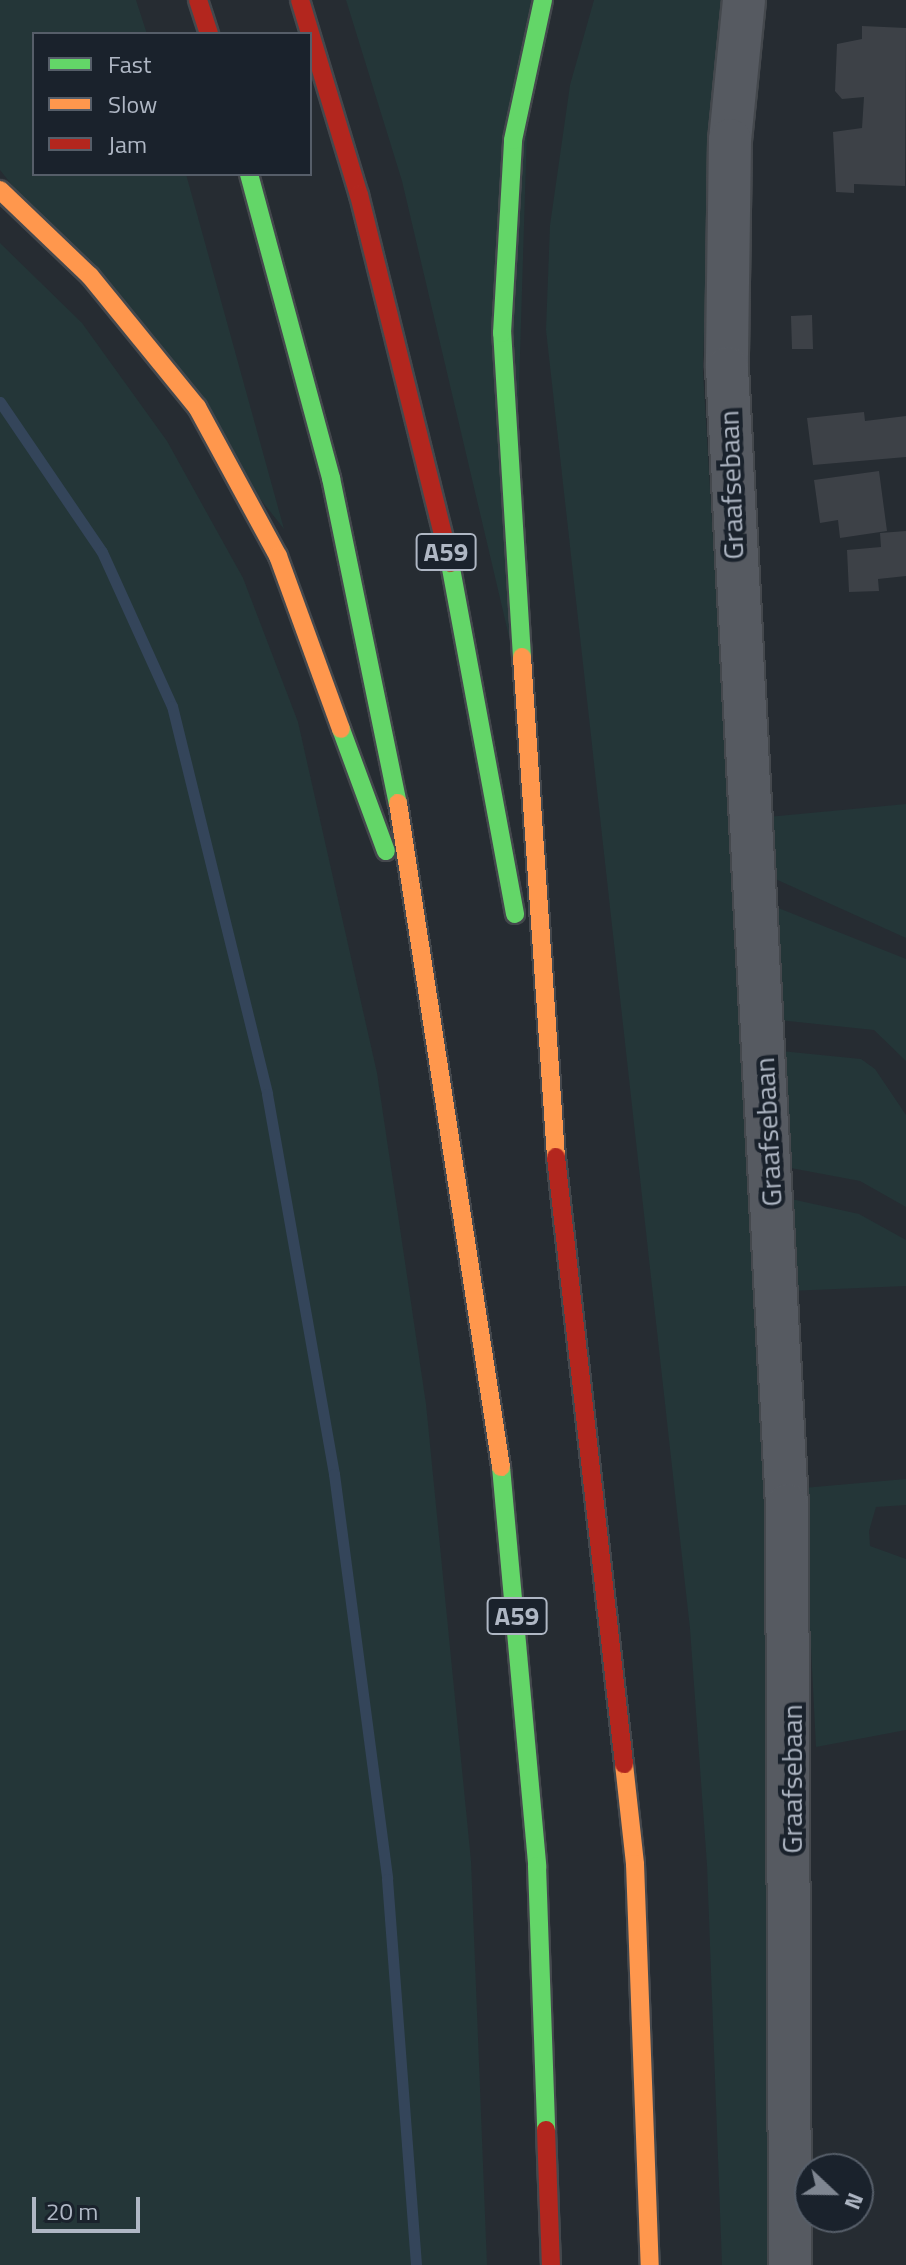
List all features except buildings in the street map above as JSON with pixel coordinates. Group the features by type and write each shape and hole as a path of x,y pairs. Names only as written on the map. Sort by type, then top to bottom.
{"highway":[{"path":"198,0 208,32"},
{"name":"A59","path":"300,0 310,32"},
{"name":"A59","path":"543,0 513,140 502,333 551,1113 634,1849 650,2265"},
{"name":"A59","path":"312,40 359,195 454,581 551,1113"},
{"name":"A59","path":"250,176 337,507 386,729 428,971 496,1406 519,1636 540,1927 551,2265"},
{"name":"A59","path":"0,190 90,276 197,407 278,556 428,971"}],"street":[{"name":"Graafsebaan","path":"744,0 730,140 727,368 787,1505 790,2265"}],"shaded area":[{"path":"0,0 136,0 146,32 32,32 32,176 187,176 284,529 0,170"},
{"path":"346,0 531,0 511,645 402,181"},
{"path":"594,0 724,0 709,136 703,371 766,1434 768,2265 722,2265 707,1865 690,1629 546,330 550,225 570,85"},
{"path":"0,243 82,323 167,441 243,578 298,722 377,1073 426,1404 471,1861 487,2265 0,2265"},
{"path":"906,804 906,938 760,872 756,818"},
{"path":"761,901 906,959 906,1061 874,1030 769,1019"},
{"path":"771,1050 861,1059 875,1069 906,1115 906,1207 860,1181 780,1166"},
{"path":"782,1197 859,1214 906,1240 906,1286 789,1291"},
{"path":"906,1479 906,1505 876,1507 869,1531 870,1546 906,1559 906,1730 816,1747 803,1488"}],"waterway":[{"path":"0,402 102,552 172,706 267,1094 334,1474 387,1879 416,2265"}],"traffic: fast":[{"path":"522,657 502,333 513,140 543,0"},
{"path":"250,176 331,478 398,803"},
{"path":"450,563 515,914"},
{"path":"341,729 386,851"},
{"path":"501,1467 537,1866 546,2130"}],"traffic: slow":[{"path":"0,190 90,276 197,407 278,556 341,729"},
{"path":"522,657 556,1157"},
{"path":"398,803 501,1467"},
{"path":"624,1764 635,1864 650,2265"}],"traffic: jam":[{"path":"198,0 208,32"},
{"path":"300,0 310,32"},
{"path":"312,40 359,195 450,563"},
{"path":"556,1157 624,1764"},
{"path":"546,2130 551,2265"}]}
